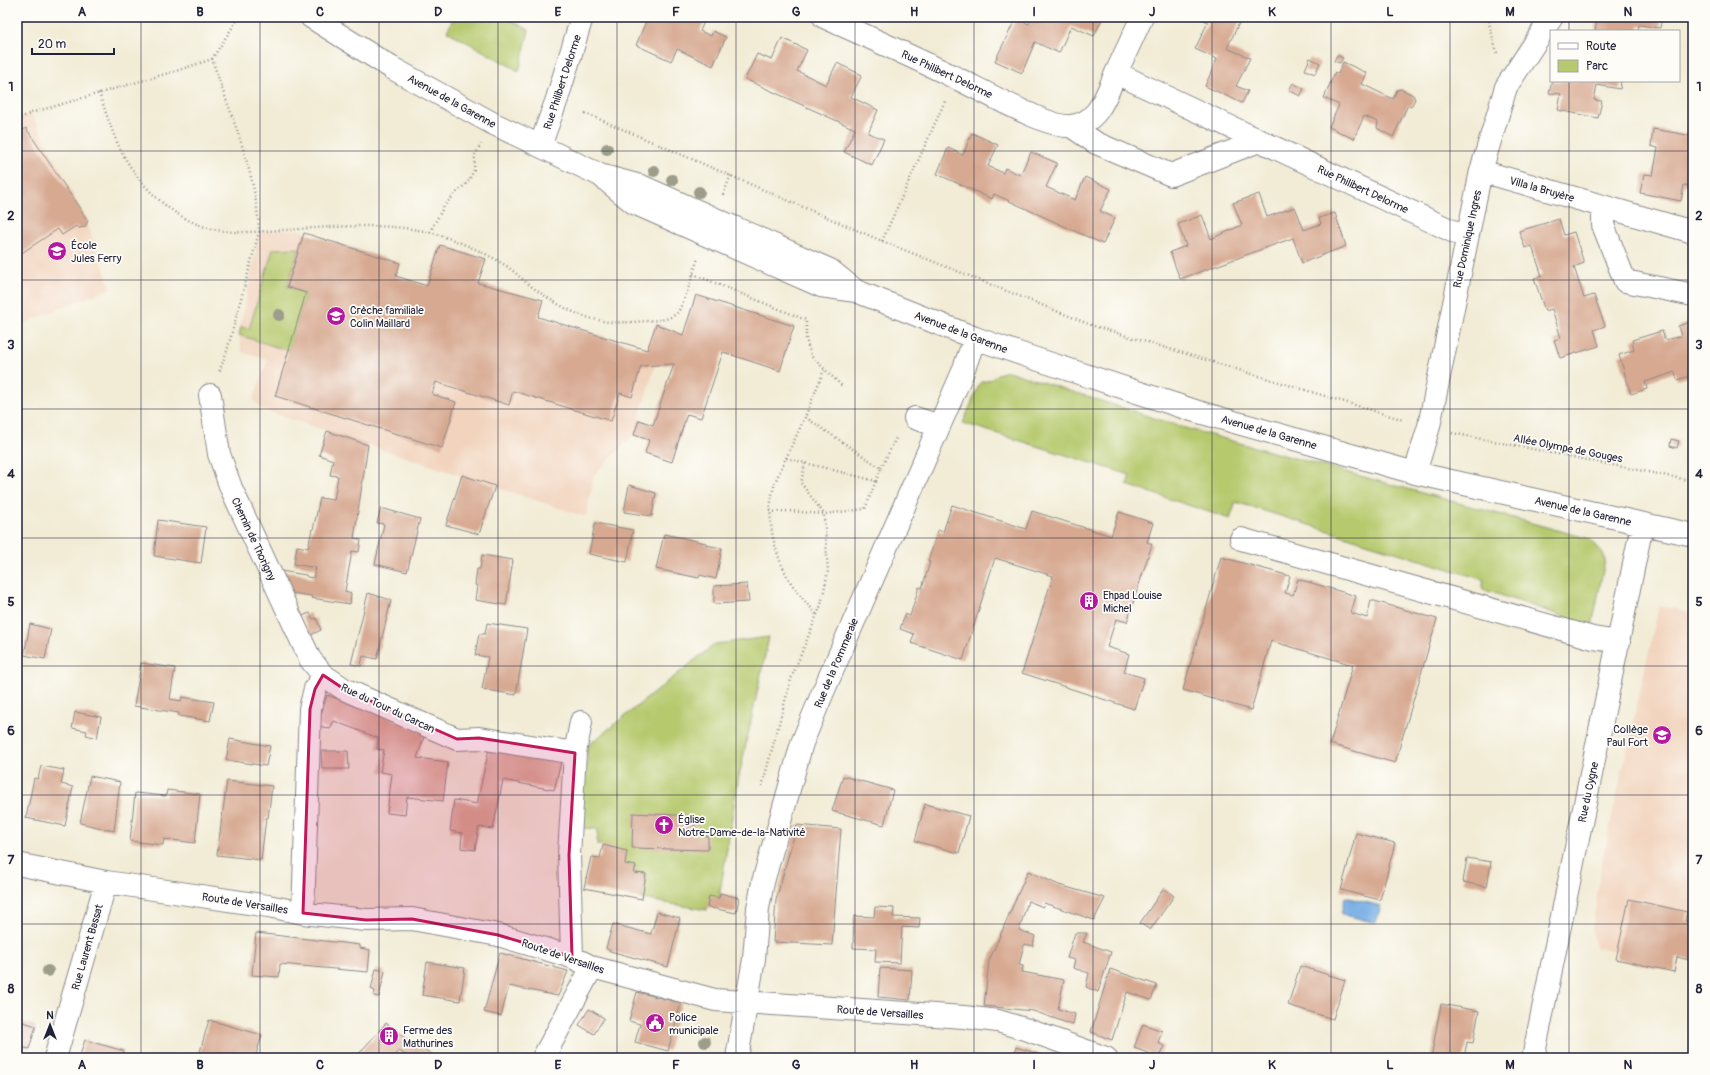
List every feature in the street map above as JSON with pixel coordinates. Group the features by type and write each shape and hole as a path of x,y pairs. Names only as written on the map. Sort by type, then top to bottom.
{"street":[{"name":"Avenue de la Garenne","path":"311,17 392,68 492,123 600,175 634,203 821,286 856,291 975,338 1195,411 1415,473 1693,536"},
{"name":"Rue Philibert Delorme","path":"540,146 557,99 582,17"},
{"name":"Rue Philibert Delorme","path":"824,17 1051,123 1071,126 1086,122 1098,112 1116,73 1466,238"},
{"path":"1116,73 1142,17"},
{"name":"Rue Dominique Ingres","path":"1415,473 1430,426 1466,238 1481,171 1506,87 1552,17"},
{"name":"Rue Philibert Delorme","path":"1071,126 1096,143 1170,175 1259,141"},
{"name":"Villa la Bruyère","path":"1481,171 1693,232"},
{"path":"1603,206 1603,225 1625,281 1693,295"},
{"name":"Rue de la Pommeraie","path":"737,1058 754,959 760,895 802,743 822,692 962,374 975,338"},
{"name":"Chemin de Thorigny","path":"210,395 219,454 230,488 310,659 323,675"},
{"path":"907,424 939,426"},
{"name":"Rue du Cygne","path":"1533,1058 1642,525"},
{"path":"1241,539 1593,638 1619,642"},
{"path":"302,913 310,709 315,690 323,675"},
{"name":"Rue du Tour du Carcan","path":"323,675 344,690 457,740 479,738 574,753"},
{"path":"572,957 569,854 574,753 581,722"},
{"name":"Route de Versailles","path":"17,864 106,882 268,906 302,913 366,920 412,919 498,935 572,957 592,967 715,1000 998,1021 1028,1030 1106,1058"},
{"name":"Rue Laurent Bassat","path":"55,1058 106,882"},
{"path":"543,1058 592,967"}],"path":[{"path":"17,120 31,113 212,59 240,17"},
{"path":"210,395 228,351 259,232 259,215 254,182 212,59"},
{"path":"882,241 955,77"},
{"path":"99,93 113,132 125,157 152,194 169,208 190,221 209,228 231,231 259,232 353,226 394,226 430,232 464,245 501,262 535,289 567,309 598,320 631,322 669,319 678,311 693,274 699,254"},
{"path":"586,113 882,241 1094,326 1410,421"},
{"path":"430,232 444,206 468,182 474,170 475,156 481,143"},
{"path":"693,274 806,320 806,339 811,356 842,386"},
{"path":"816,614 798,593 782,566 773,539 770,512 774,485 805,417 824,370"},
{"path":"805,417 881,468"},
{"path":"770,512 788,511 824,514 865,509 881,468 907,424"},
{"name":"Allée Olympe de Gouges","path":"1450,432 1693,481"},
{"path":"786,458 876,481"},
{"path":"805,463 801,483 824,514 828,571 821,605"}],"highlighted area":[{"path":"323,675 344,689 457,739 479,738 575,753 569,855 572,957 498,935 412,919 366,920 303,913 310,709 315,689"}],"shaded area":[{"name":"École Jules Ferry","path":"31,113 84,215 111,288 17,326 17,119"},
{"path":"299,229 304,233 400,263 396,276 427,286 440,245 486,259 478,283 543,300 539,317 646,350 656,324 683,335 674,364 655,366 634,435 594,475 586,517 263,410 257,404 253,399 268,360 242,352 239,335 259,232"},
{"name":"Collège Paul Fort","path":"1659,606 1693,612 1693,961 1677,957 1674,972 1616,959 1617,951 1595,947 1592,930 1603,857"}],"green space":[{"path":"454,17 505,17 529,30 519,71 447,31"},
{"path":"299,248 287,287 306,293 289,351 239,335 241,327 249,329 273,249"},
{"path":"1008,371 1185,428 1590,539 1603,553 1605,560 1592,626 1482,589 1484,580 1236,502 1230,519 1127,485 1130,475 963,423 980,383 992,379 997,374"},
{"path":"769,637 738,781 719,898 707,907 707,910 642,899 646,874 634,873 635,866 625,864 603,845 597,845 598,829 583,828 581,823 583,767 588,760 586,747 715,644"}],"water":[{"path":"1345,897 1381,906 1376,923 1341,914"}],"building":[{"path":"648,17 669,17 675,20 676,17 706,17 700,31 711,36 713,31 726,37 713,66 677,49 671,61 636,45"},
{"path":"1032,17 1103,17 1094,36 1071,26 1059,53 1035,42 1022,73 995,61 1016,18 1029,24"},
{"path":"1198,17 1242,17 1227,48 1250,58 1236,86 1248,91 1242,103 1205,86 1217,59 1195,49 1208,22"},
{"path":"1598,17 1662,17 1660,28 1639,25 1638,30 1595,30"},
{"path":"782,38 807,50 797,71 826,85 837,63 862,75 851,97 878,110 868,133 884,139 872,165 844,152 855,129 745,79 757,54 772,60"},
{"path":"1337,55 1343,58 1340,63 1334,61"},
{"path":"1310,58 1320,63 1315,74 1305,70"},
{"path":"1343,62 1367,73 1362,84 1393,99 1397,90 1401,89 1413,95 1415,99 1411,107 1408,105 1393,137 1377,128 1378,122 1364,116 1354,139 1329,127 1339,105 1324,98 1335,72 1338,74"},
{"path":"1552,82 1621,82 1620,89 1597,85 1594,100 1602,101 1598,118 1558,110 1561,94 1549,93"},
{"path":"1293,83 1304,89 1300,96 1289,90"},
{"path":"26,128 88,221 85,227 79,228 76,226 62,235 58,229 17,256 17,134"},
{"path":"1653,129 1693,136 1691,152 1693,153 1693,186 1684,185 1681,201 1640,193 1644,174 1653,175 1658,148 1651,146"},
{"path":"972,133 998,145 988,166 1003,173 1005,168 1020,175 1031,152 1057,163 1046,187 1075,200 1085,177 1111,189 1100,211 1115,218 1103,244 994,194 992,199 937,174 948,148 963,155"},
{"path":"1259,194 1267,217 1295,207 1304,230 1321,224 1319,218 1335,213 1346,246 1302,263 1293,238 1180,279 1170,252 1186,246 1178,224 1202,215 1211,239 1242,225 1233,203"},
{"path":"1559,219 1564,235 1574,232 1584,263 1574,267 1584,298 1594,295 1605,326 1594,330 1599,346 1560,358 1554,340 1561,338 1552,309 1545,311 1534,278 1542,276 1532,246 1525,248 1519,231"},
{"path":"304,233 400,263 396,276 427,286 440,245 486,259 478,283 543,300 538,317 647,350 656,324 683,335 696,295 794,326 780,371 723,352 701,418 687,414 672,462 645,453 649,440 634,435 639,420 653,425 674,364 641,366 632,397 620,393 611,421 513,391 509,405 436,382 432,394 456,402 442,448 275,396 306,293 287,287"},
{"path":"1693,321 1693,367 1691,367 1693,375 1677,380 1675,372 1645,382 1647,389 1631,394 1619,355 1634,350 1632,340 1662,331 1665,340 1681,336 1678,326"},
{"path":"327,431 368,445 354,538 361,540 359,552 352,551 345,591 351,593 350,604 311,598 312,596 291,593 281,571 306,575 307,577 313,578 316,568 294,564 297,546 308,548 320,498 334,500 338,476 330,475 333,460 319,455"},
{"path":"1671,439 1679,441 1677,448 1670,446"},
{"path":"462,475 495,486 479,534 446,525"},
{"path":"629,485 656,493 652,516 624,512"},
{"name":"Ehpad Louise Michel","path":"952,505 1026,529 1032,511 1111,536 1119,512 1153,523 1147,542 1152,544 1127,622 1116,619 1107,647 1129,654 1124,672 1144,678 1134,709 1022,673 1053,576 995,558 963,660 911,643 914,634 900,629 905,614 910,616 919,587 922,588 938,530 943,532"},
{"path":"381,508 420,519 407,572 375,564 384,524 377,523"},
{"path":"158,520 206,527 201,563 154,556"},
{"path":"595,523 633,530 627,562 589,554"},
{"path":"664,534 722,548 716,579 700,575 699,578 656,569"},
{"path":"482,555 513,560 506,605 475,600 477,569 480,569"},
{"path":"1221,557 1290,576 1285,593 1293,595 1298,579 1356,596 1351,613 1367,618 1371,600 1437,619 1395,763 1330,744 1353,665 1271,641 1251,710 1183,690"},
{"path":"747,584 749,602 714,604 714,586"},
{"path":"368,593 391,600 377,659 363,656 361,666 351,664"},
{"path":"310,613 313,619 316,618 321,630 311,635 302,616"},
{"path":"487,623 527,629 516,695 482,689 488,657 475,655 479,634 485,634"},
{"path":"30,624 51,629 45,659 24,655"},
{"path":"141,663 175,668 170,699 181,701 182,697 214,702 210,721 179,716 179,713 134,706"},
{"path":"327,695 388,717 425,734 417,758 448,762 443,801 407,797 405,815 387,813 392,774 380,772 384,750 377,749 378,738 334,721 330,729 320,726 321,715"},
{"path":"75,712 101,717 97,738 86,735 87,731 72,728"},
{"path":"230,739 270,746 266,766 226,760"},
{"path":"489,748 561,762 554,790 503,780 493,829 479,827 475,850 461,848 462,833 450,831 454,800 477,804"},
{"path":"321,751 348,751 349,769 322,769"},
{"path":"41,766 64,770 61,784 73,787 65,826 26,818 34,778 38,779"},
{"path":"90,776 120,782 114,831 80,823"},
{"path":"843,776 893,790 884,825 832,811"},
{"path":"227,781 272,786 268,818 266,818 261,860 217,855"},
{"path":"167,790 200,794 195,843 164,839 163,845 130,841 135,793 166,796"},
{"path":"925,804 969,816 959,853 915,841"},
{"name":"Église Notre-Dame-de-la-Nativité","path":"633,813 695,816 694,835 708,836 708,850 632,848"},
{"path":"797,825 841,829 832,945 773,942 776,900"},
{"path":"1356,833 1395,843 1380,900 1341,890"},
{"path":"603,845 627,851 625,864 636,866 634,873 646,874 642,899 584,888 591,857 600,858"},
{"path":"1467,858 1491,862 1487,887 1463,882"},
{"path":"1028,871 1059,885 1105,898 1094,920 1044,903 1043,907 1028,901 1019,930 1035,936 1033,946 1024,944 1019,965 1023,966 1022,972 1064,980 1058,1009 1075,1014 1073,1025 1033,1011 984,1006 989,961"},
{"path":"1164,888 1174,896 1150,930 1140,923"},
{"path":"720,893 739,898 736,913 707,907 709,896 719,898"},
{"path":"1629,899 1687,912 1685,921 1693,922 1693,961 1677,957 1674,972 1616,959"},
{"path":"875,907 894,908 893,917 920,918 919,928 902,927 900,963 875,962 876,949 853,948 854,916 874,917"},
{"path":"657,912 680,918 668,967 610,951 606,948 613,924 651,934"},
{"path":"256,933 360,945 360,948 370,950 368,972 280,964 279,977 252,975"},
{"path":"1075,933 1087,933 1083,942 1111,952 1098,992 1086,987 1089,973 1073,968 1075,960 1067,958"},
{"path":"500,953 568,971 558,996 509,986 501,1016 484,1012"},
{"path":"427,962 465,968 460,1001 422,995"},
{"path":"1300,966 1345,980 1333,1019 1288,1005"},
{"path":"880,968 912,970 910,1000 878,997"},
{"path":"376,969 385,971 379,997 374,996 375,991 371,989"},
{"path":"1110,969 1157,985 1151,1000 1127,992 1112,1040 1091,1032"},
{"name":"Police municipale","path":"637,992 681,1003 668,1051 635,1042 640,1024 629,1021"},
{"path":"1441,1004 1479,1011 1473,1043 1467,1042 1464,1058 1431,1058"},
{"path":"589,1009 604,1018 594,1034 579,1025"},
{"path":"17,1020 36,1026 29,1049 18,1046 17,1049"},
{"path":"209,1020 262,1035 255,1058 210,1058 199,1055"},
{"name":"Ferme des Mathurines","path":"386,1023 409,1041 432,1054 429,1058 410,1058 399,1051 394,1058 355,1058"},
{"path":"1143,1024 1162,1031 1158,1043 1164,1046 1159,1057 1134,1048"},
{"path":"85,1040 124,1051 122,1058 79,1058"},
{"path":"1016,1047 1051,1058 1014,1058"}],"place":[{"name":"École Jules Ferry","path":"57,251"},
{"name":"Crèche familiale Colin Maillard","path":"336,316"},
{"name":"Ehpad Louise Michel","path":"1089,601"},
{"name":"Collège Paul Fort","path":"1662,735"},
{"name":"Église Notre-Dame-de-la-Nativité","path":"664,825"},
{"name":"Police municipale","path":"655,1023"},
{"name":"Ferme des Mathurines","path":"389,1036"}]}
